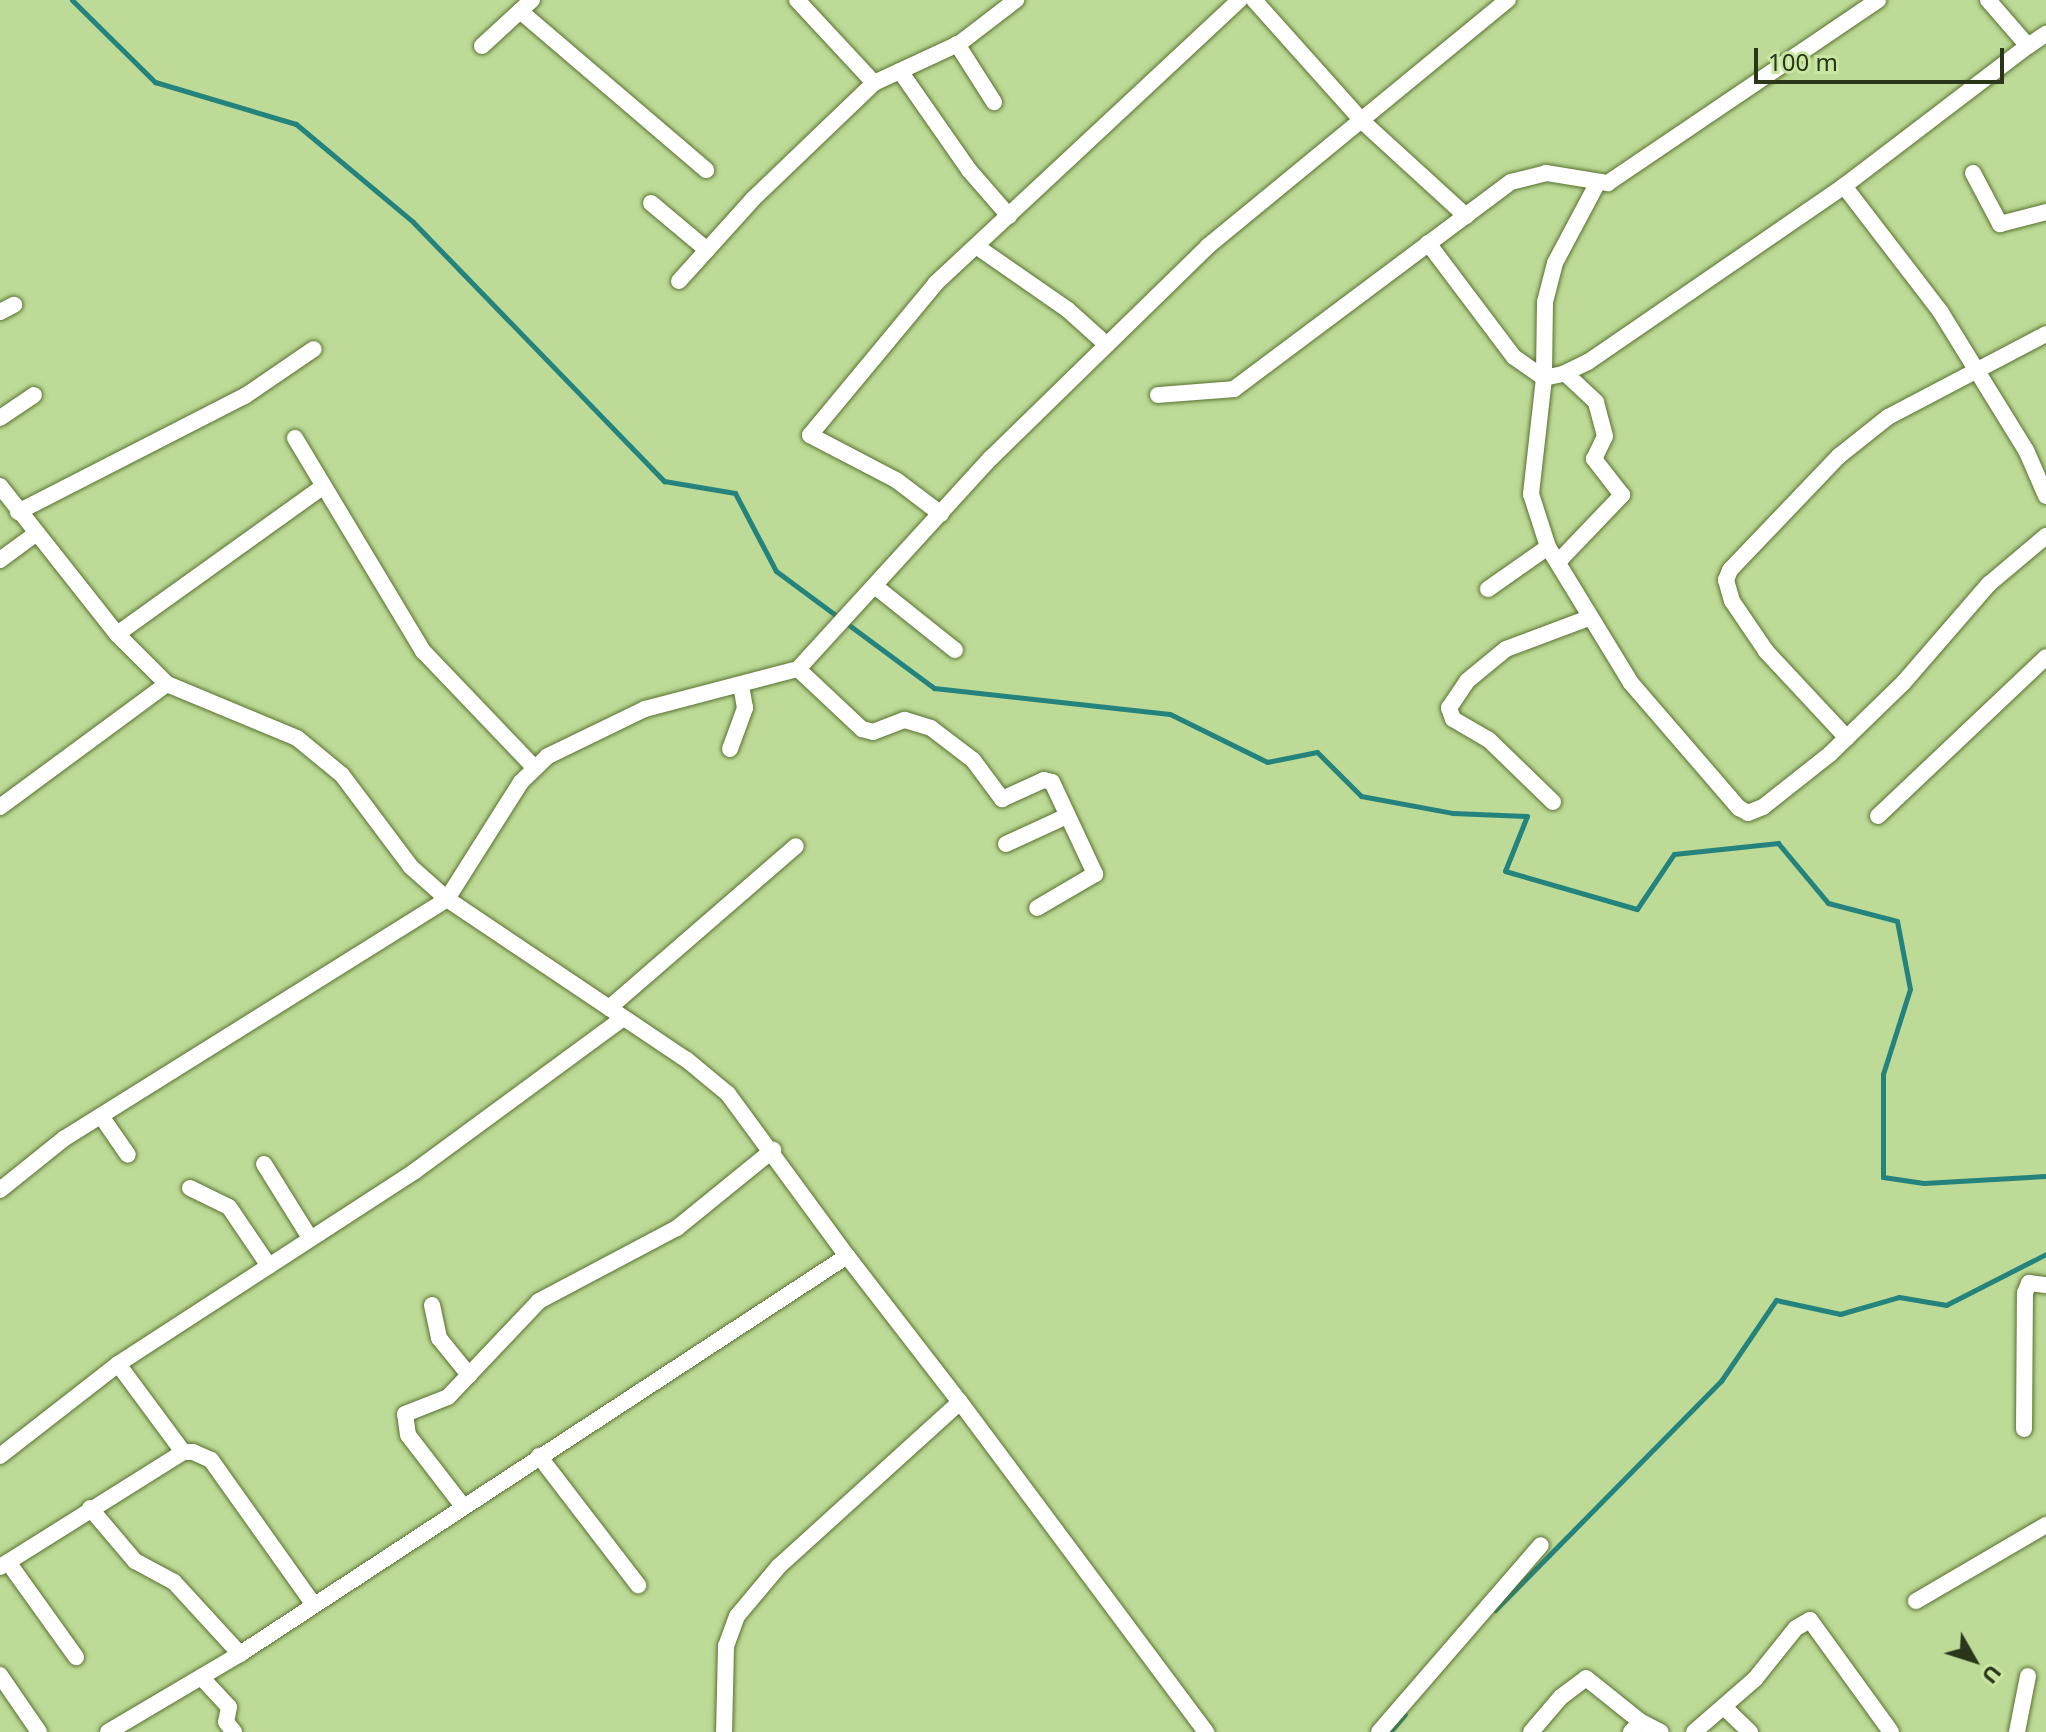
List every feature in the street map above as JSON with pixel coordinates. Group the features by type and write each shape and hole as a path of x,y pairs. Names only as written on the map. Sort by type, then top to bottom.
{"street":[{"path":"797,0 874,83"},
{"path":"679,281 874,83 957,44 1016,0"},
{"path":"941,514 896,480 810,435 936,283 1239,0"},
{"path":"1254,0 1362,121 1466,216"},
{"path":"0,1190 101,1116 447,899 533,766 645,709 798,669 834,635 941,514 1208,246 1508,0"},
{"path":"1158,395 1234,389 1511,182 1546,173 1597,184 1627,172 1878,0"},
{"path":"1988,0 2028,46"},
{"path":"482,46 526,5 706,170"},
{"path":"1428,243 1514,357 1544,378 1565,373 1844,186 2046,34"},
{"path":"957,44 994,102"},
{"path":"900,71 951,146 1009,216"},
{"path":"1973,173 2000,224 2046,212"},
{"path":"1597,184 1555,263 1545,302 1544,378 1531,494 1548,547 1589,618 1654,715 1748,813 1781,794 1847,738 1904,682 1989,584 2046,536"},
{"path":"1844,186 1940,311 2026,450 2046,496"},
{"path":"651,203 707,250"},
{"path":"976,246 1055,301 1107,345"},
{"path":"1847,738 1766,651 1732,601 1726,580 1742,555 1839,456 1888,417 2046,334"},
{"path":"18,512 245,396 314,349"},
{"path":"1558,562 1622,495 1594,459 1605,436 1596,402 1565,373"},
{"path":"0,418 34,395"},
{"path":"295,438 321,488 423,651 533,766"},
{"path":"0,486 34,535 117,634 167,684 297,738 342,775 411,867 447,899 609,1008 728,1094 773,1150 847,1256 1206,1732"},
{"path":"117,634 321,488"},
{"path":"0,560 34,535"},
{"path":"1488,589 1548,547"},
{"path":"876,587 955,650"},
{"path":"1553,802 1489,740 1460,725 1449,708 1467,681 1506,649 1589,618"},
{"path":"1878,816 2046,657"},
{"path":"798,669 862,729 873,732 905,720 931,728 973,760 1002,799 1049,780 1095,874 1037,908"},
{"path":"0,807 167,684"},
{"path":"730,749 745,708 741,686"},
{"path":"1006,844 1067,816"},
{"path":"609,1008 796,846"},
{"path":"0,1456 118,1364 415,1171 623,1018"},
{"path":"101,1116 128,1155"},
{"path":"462,1505 404,1423 405,1414 448,1397 539,1301 677,1228 773,1150"},
{"path":"264,1164 310,1238"},
{"path":"190,1188 229,1207 269,1266"},
{"path":"108,1732 240,1654 312,1602 847,1256"},
{"path":"2024,1429 2025,1293 2029,1283 2046,1285"},
{"path":"432,1305 439,1338 469,1375"},
{"path":"118,1364 183,1452 211,1460 312,1602"},
{"path":"724,1732 726,1646 746,1604 779,1566 960,1402"},
{"path":"76,1657 4,1565 183,1452"},
{"path":"539,1456 638,1585"},
{"path":"90,1508 130,1557 174,1582 240,1654"},
{"path":"1916,1601 2046,1525"},
{"path":"1379,1732 1541,1545"},
{"path":"1694,1732 1725,1708 1796,1628 1810,1620 1891,1732"},
{"path":"0,1675 39,1732"},
{"path":"2017,1732 2028,1676"},
{"path":"201,1677 229,1707 226,1722 234,1732"},
{"path":"1531,1732 1561,1697 1586,1678 1636,1727 1661,1732"},
{"path":"1725,1708 1750,1732"}],"waterway":[{"path":"72,0 155,82 296,124 413,222 664,481 735,493 776,571 934,688 1170,714 1267,762 1317,752 1361,796 1453,813 1527,816 1505,871 1637,909 1674,854 1778,843 1828,903 1897,921 1910,989 1883,1074 1883,1177 1924,1183 2046,1176"},
{"path":"1495,1610 1721,1381 1776,1300 1840,1314 1899,1297 1946,1305 2046,1254"},
{"path":"1390,1732 1405,1714"}]}
